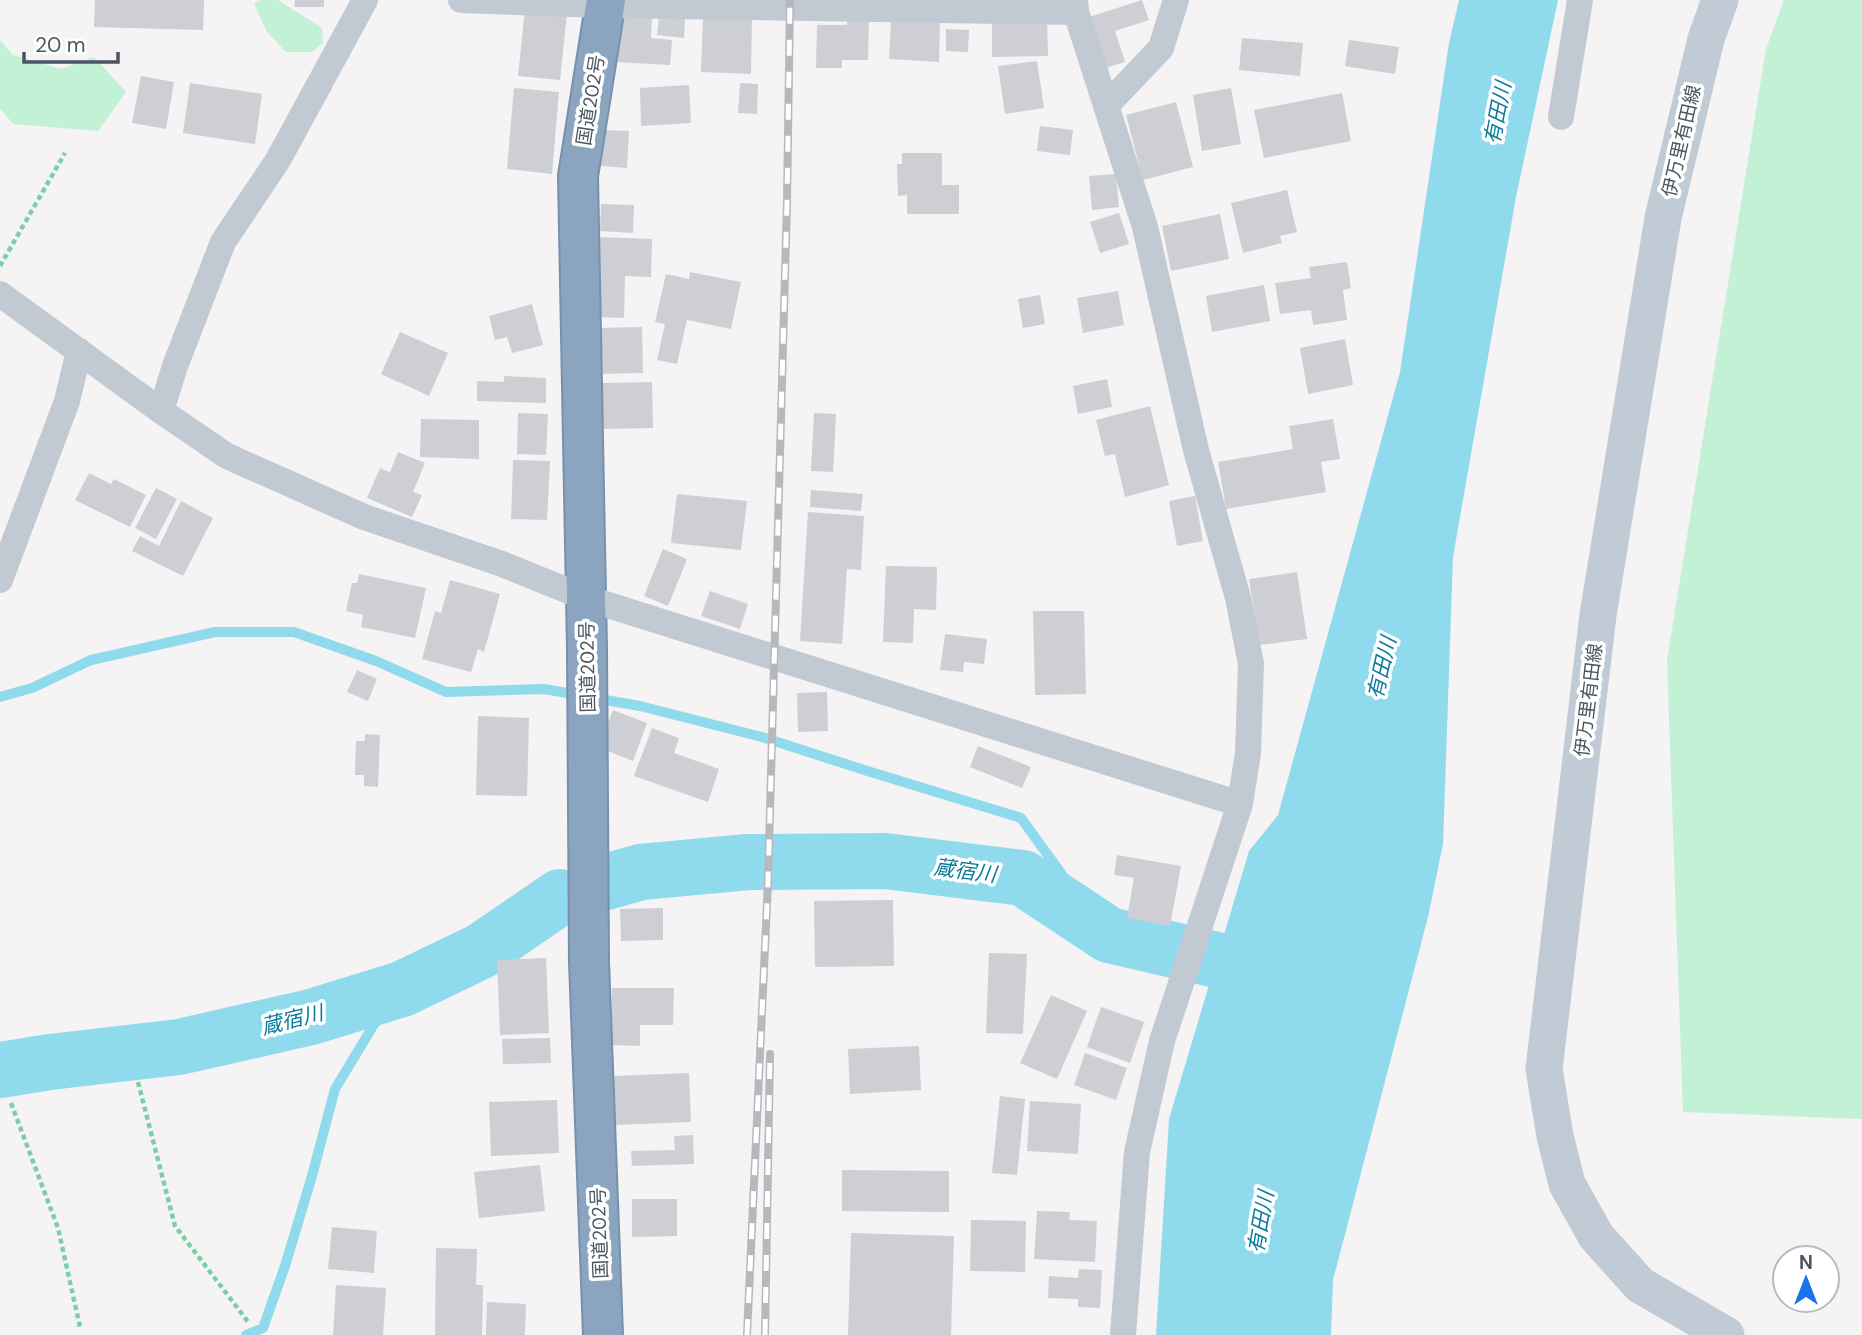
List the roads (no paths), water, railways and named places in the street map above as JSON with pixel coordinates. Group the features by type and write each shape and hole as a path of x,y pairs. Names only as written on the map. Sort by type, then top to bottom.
{"highway":[{"name":"国道202号","path":"603,1335 589,962 588,703 578,176 605,2"}],"main road":[{"name":"伊万里有田線","path":"1720,0 1706,39 1658,245 1598,615 1545,1069 1555,1136 1567,1184 1596,1236 1640,1285 1726,1335"}],"street":[{"path":"161,411 175,366 223,242 278,160 366,0"},
{"path":"461,0 1075,6 1145,227 1196,450 1238,598 1251,664 1248,753 1240,804 1161,1041 1138,1152 1123,1335"},
{"path":"1106,106 1161,48 1176,0"},
{"path":"1561,117 1580,0"},
{"path":"0,294 227,456 364,517 502,564 586,598 1240,804"},
{"path":"0,580 67,401 79,351"}],"water":[{"name":"有田川","path":"1459,0 1558,0 1516,197 1453,557 1443,844 1428,917 1333,1280 1331,1335 1156,1335 1169,1119 1249,851 1278,815 1400,372 1449,43"}],"waterway":[{"path":"0,697 32,688 91,660 215,632 294,632 376,661 446,692 544,689 579,695"},
{"path":"594,698 640,706 762,737 1021,818 1097,923 1222,953 1228,949"},
{"name":"蔵宿川","path":"606,882 641,872 748,862 885,861 1023,878 1109,935 1225,962 1287,987"},
{"name":"蔵宿川","path":"0,1070 179,1047 311,1017 402,989 481,951 560,897"},
{"path":"246,1335 263,1328 285,1266 335,1089 373,1026 402,989"}],"railway":[{"path":"747,1335 768,882 790,0"},
{"path":"765,1335 770,1054"}]}
